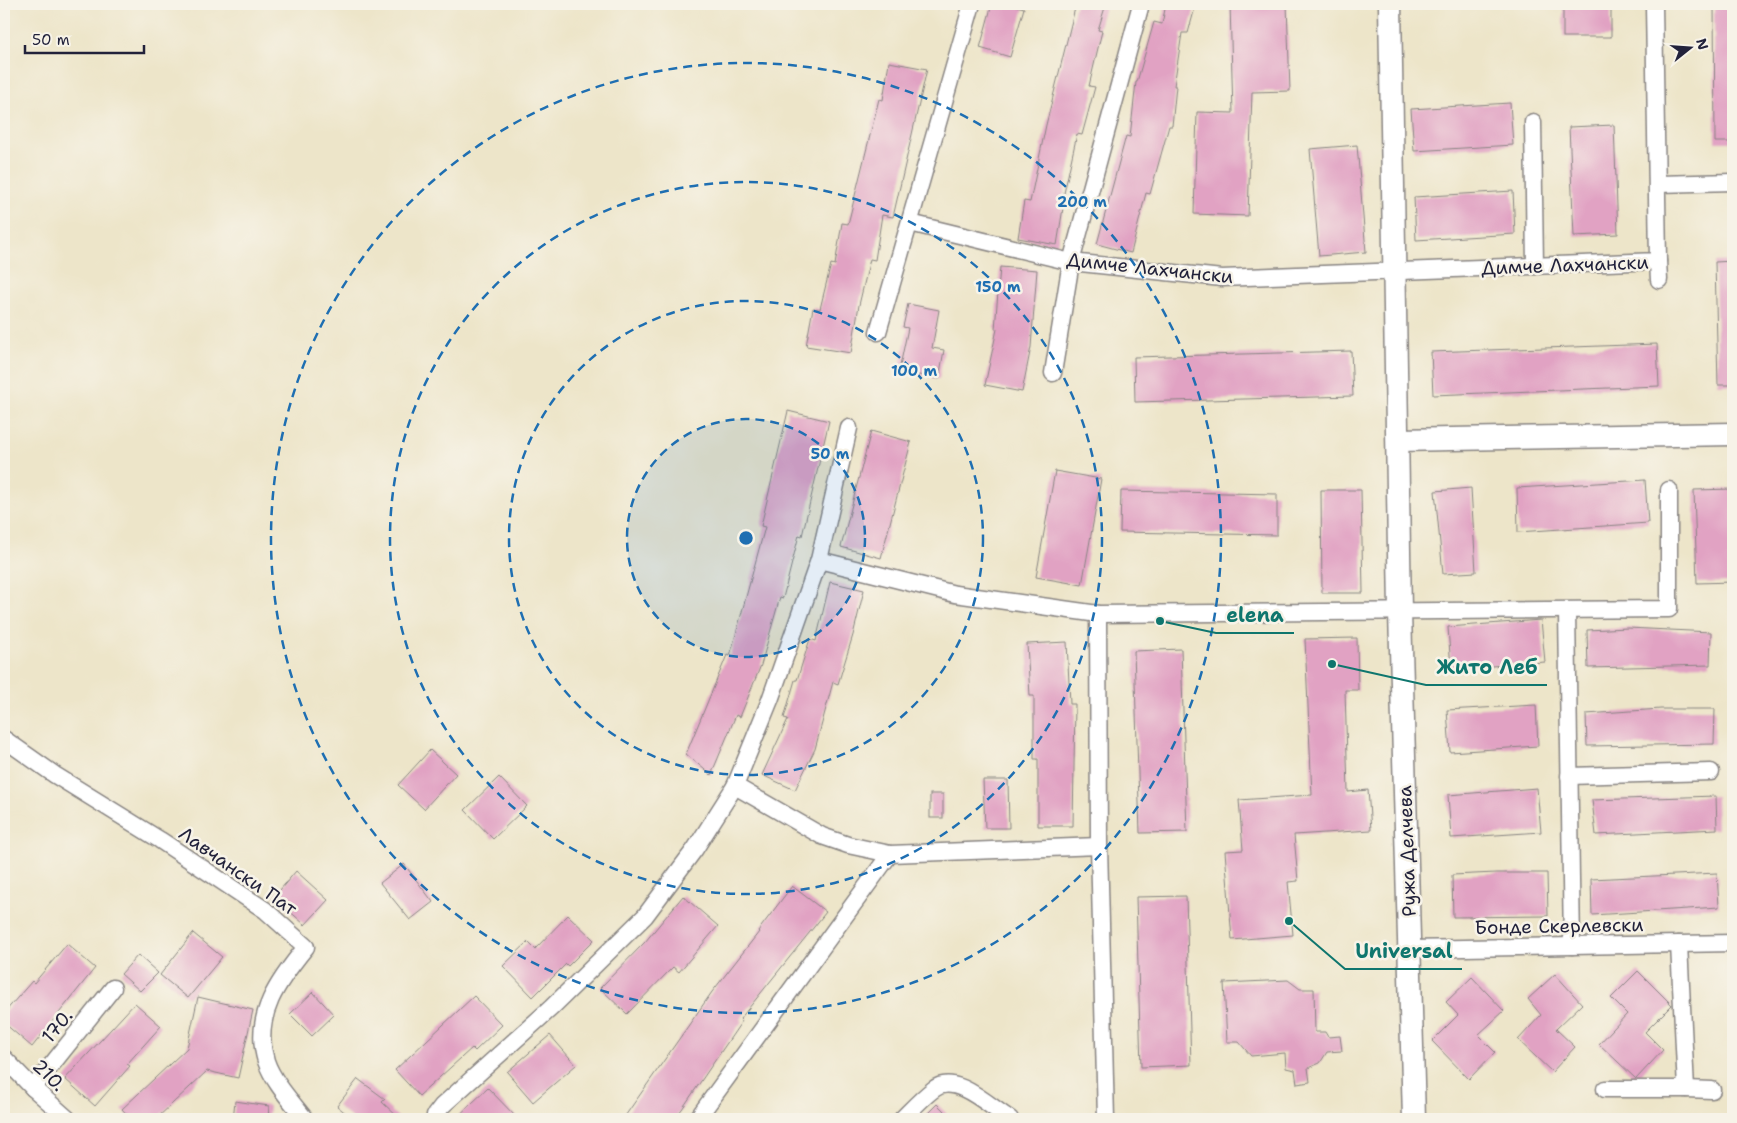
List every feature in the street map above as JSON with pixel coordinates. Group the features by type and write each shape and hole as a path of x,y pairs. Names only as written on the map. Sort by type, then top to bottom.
{"street":[{"path":"878,332 972,4"},
{"path":"1053,373 1072,262 1141,4"},
{"path":"1390,4 1398,440 1733,434"},
{"name":"Димче Лахчански","path":"910,223 1072,262 1222,278 1658,261 1654,4"},
{"path":"1533,122 1535,266"},
{"path":"1658,184 1733,182"},
{"path":"1658,261 1659,280"},
{"path":"436,1119 435,1115 442,1106 551,1008 646,916 695,849 735,786 770,700 819,560 849,428"},
{"name":"Ружа Делчева","path":"1398,440 1400,612 1414,1119"},
{"path":"819,560 955,594 1098,614 1669,609 1669,490"},
{"path":"1567,611 1572,946"},
{"path":"1098,614 1099,846 1106,1119"},
{"name":"Лавчански Пат","path":"4,739 55,775 160,840 265,910 306,947 283,974 271,997 263,1018 262,1038 266,1062 305,1119"},
{"path":"1569,776 1711,772"},
{"path":"735,786 822,836 848,845 890,854 1099,846"},
{"path":"697,1119 890,854"},
{"name":"Бонде Скерлевски","path":"1410,949 1733,943"},
{"path":"1679,944 1686,1089"},
{"name":"170.","path":"33,1088 114,988"},
{"name":"210.","path":"4,1058 33,1088 68,1119"},
{"path":"902,1119 935,1088 948,1084 961,1086 1010,1119"},
{"path":"1605,1089 1712,1090"}],"building":[{"path":"992,4 1010,4 1024,8 1010,57 980,48"},
{"path":"1076,4 1106,4 1098,30 1102,31 1089,86 1095,87 1082,135 1077,134 1061,207 1063,208 1057,245 1018,238 1024,201 1030,202 1046,125"},
{"path":"1166,4 1196,4 1188,33 1182,33 1174,86 1176,86 1172,126 1169,126 1150,194 1146,193 1131,253 1097,244 1126,136 1130,137 1136,82 1154,22 1162,24"},
{"path":"1230,4 1287,4 1290,91 1252,92 1248,216 1194,214 1197,112 1233,113"},
{"path":"1563,4 1611,4 1611,37 1563,37"},
{"path":"1714,4 1733,4 1733,142 1715,142"},
{"path":"889,62 927,69 893,217 882,215 875,260 870,259 859,305 851,353 806,346 813,308 820,309 831,264 835,265 842,223 848,224 879,99 883,100"},
{"path":"1510,103 1513,145 1414,151 1411,109"},
{"path":"1614,125 1618,234 1574,236 1569,127"},
{"path":"1357,145 1366,252 1319,256 1310,149"},
{"path":"1513,191 1515,234 1416,240 1414,197"},
{"path":"1733,261 1733,385 1718,385 1715,262"},
{"path":"1000,267 1037,270 1031,347 1022,392 985,385 997,329 995,329"},
{"path":"908,304 939,310 932,348 944,350 939,379 899,371 908,328 903,327"},
{"path":"1657,344 1659,386 1433,395 1431,352"},
{"path":"1351,351 1353,396 1135,402 1134,357"},
{"path":"788,411 829,421 802,536 799,535 783,598 780,597 761,665 740,717 736,715 711,775 686,754 727,655 730,656 765,527 761,526"},
{"path":"871,431 911,442 881,558 841,547"},
{"path":"1055,471 1101,479 1082,585 1036,577"},
{"path":"1645,480 1648,523 1518,532 1517,488"},
{"path":"1471,488 1476,572 1443,574 1435,491"},
{"path":"1733,489 1733,582 1697,583 1694,490"},
{"path":"1321,490 1361,490 1363,593 1322,593"},
{"path":"1121,491 1277,494 1277,535 1120,532"},
{"path":"830,582 864,590 838,684 833,682 815,749 795,790 762,775 788,719 784,718 810,639 816,641"},
{"path":"1541,620 1545,662 1451,669 1448,627"},
{"path":"1628,628 1711,632 1710,665 1588,668 1587,630"},
{"path":"1357,638 1358,690 1345,690 1348,792 1368,790 1371,830 1294,835 1298,881 1288,882 1293,935 1232,940 1225,851 1243,850 1239,800 1312,795 1305,639"},
{"path":"1067,642 1070,704 1075,704 1073,826 1038,826 1038,759 1034,759 1034,696 1030,696 1027,644"},
{"path":"1181,649 1187,832 1140,833 1134,651"},
{"path":"1536,705 1538,746 1450,752 1447,710"},
{"path":"1661,709 1715,709 1714,744 1587,746 1586,714"},
{"path":"430,750 456,774 424,809 398,785"},
{"path":"499,777 527,806 493,839 465,810"},
{"path":"983,780 1008,780 1009,828 985,828"},
{"path":"1537,788 1541,832 1451,838 1448,795"},
{"path":"930,794 943,794 943,818 930,818"},
{"path":"1716,796 1717,829 1596,835 1592,800"},
{"path":"404,864 433,902 410,920 380,883"},
{"path":"296,871 328,900 305,925 274,897"},
{"path":"1547,873 1548,916 1453,917 1452,875"},
{"path":"1717,873 1719,907 1592,915 1591,879"},
{"path":"792,886 826,912 740,1019 742,1021 674,1119 623,1119 712,992"},
{"path":"683,896 718,926 679,972 673,967 627,1014 600,988 645,942"},
{"path":"1186,896 1191,1065 1141,1067 1136,897"},
{"path":"568,915 594,940 568,966 566,964 533,997 503,966 528,942 535,949"},
{"path":"193,933 222,957 188,998 160,975"},
{"path":"67,944 95,968 32,1047 4,1023 4,1013 32,981 34,983"},
{"path":"138,955 158,973 140,991 121,974"},
{"path":"1638,971 1672,1005 1645,1032 1663,1050 1636,1079 1599,1044 1627,1014 1611,998"},
{"path":"1555,974 1582,1004 1556,1029 1575,1047 1552,1072 1518,1040 1541,1015 1528,999"},
{"path":"1472,977 1504,1011 1478,1035 1495,1052 1469,1079 1432,1041 1458,1015 1446,1002"},
{"path":"1288,980 1300,989 1314,989 1315,1032 1325,1032 1328,1037 1340,1036 1342,1051 1327,1052 1320,1063 1308,1068 1310,1082 1297,1084 1295,1070 1286,1068 1285,1053 1251,1056 1239,1042 1227,1042 1224,983"},
{"path":"313,992 334,1015 312,1036 290,1014"},
{"path":"474,996 502,1025 475,1051 472,1048 419,1096 395,1070"},
{"path":"198,997 253,1010 238,1078 207,1071 156,1119 131,1119 122,1109 187,1048"},
{"path":"135,1003 161,1026 127,1064 130,1066 95,1106 65,1079"},
{"path":"550,1035 576,1065 533,1102 507,1072"},
{"path":"358,1079 385,1099 382,1102 400,1119 353,1119 337,1106"},
{"path":"488,1088 518,1119 455,1119"},
{"path":"235,1101 269,1106 268,1119 233,1119"},
{"path":"937,1104 952,1119 922,1119"}],"place":[{"name":"elena","path":"1160,621"},
{"name":"Жито Леб","path":"1332,664"},
{"name":"Universal","path":"1289,921"}]}
